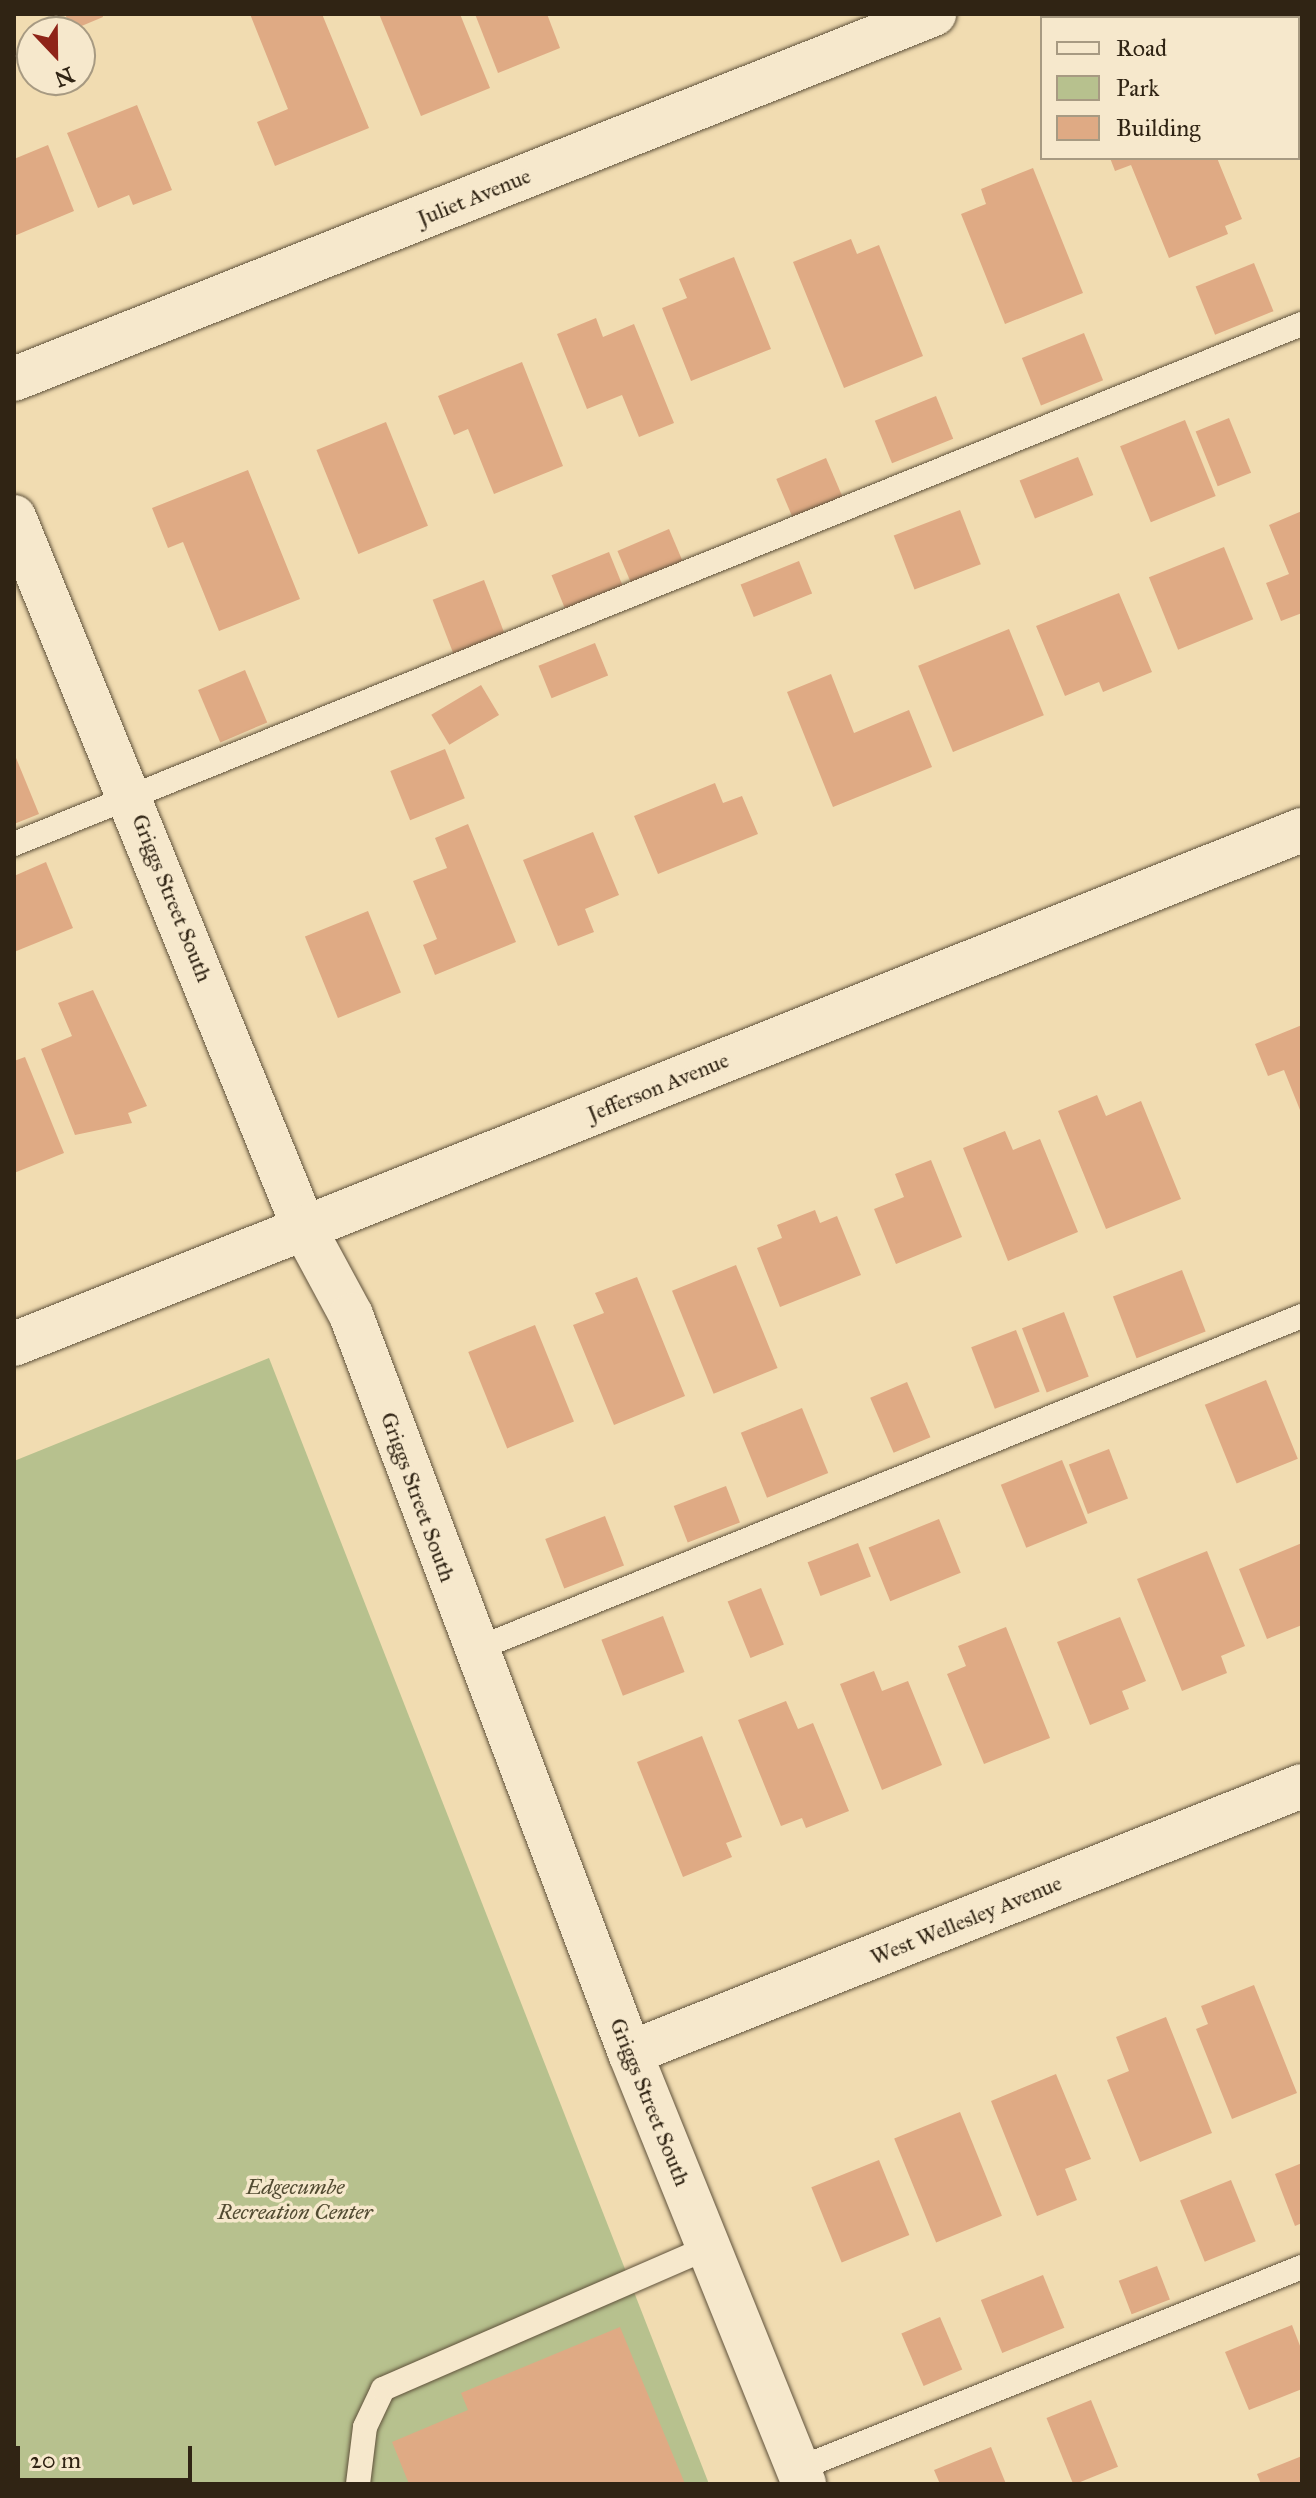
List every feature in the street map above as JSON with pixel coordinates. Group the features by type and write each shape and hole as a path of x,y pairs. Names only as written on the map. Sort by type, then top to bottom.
{"street":[{"name":"Juliet Avenue","path":"14,379 934,14"},
{"name":"Griggs Street South","path":"14,517 131,797 304,1228 351,1315 474,1650 630,2053 801,2476"},
{"name":"Jefferson Avenue","path":"14,1344 1302,830"},
{"name":"West Wellesley Avenue","path":"630,2053 1302,1786"}],"lane":[{"path":"14,844 1302,324"},
{"path":"474,1650 1302,1316"},
{"path":"358,2484 365,2427 383,2389 708,2248"},
{"path":"801,2476 1302,2267"}],"green space":[{"name":"Edgecumbe Recreation Center","path":"269,1358 709,2484 14,2484 14,1461"}],"building":[{"path":"102,14 103,17 96,20 96,16 66,16"},
{"path":"250,14 322,14 369,128 275,166 257,122 288,109"},
{"path":"379,14 460,14 490,88 421,116"},
{"path":"475,14 547,14 560,48 498,73"},
{"path":"137,105 172,190 133,205 129,195 98,208 67,133"},
{"path":"48,145 74,211 14,236 14,159"},
{"path":"1111,160 1218,160 1242,219 1225,226 1228,234 1169,258 1131,165 1115,171"},
{"path":"1033,168 1083,293 1005,324 961,214 986,204 981,189"},
{"path":"851,239 857,254 879,245 923,356 844,388 793,262"},
{"path":"734,257 771,349 691,381 662,308 687,298 679,279"},
{"path":"1254,263 1273,311 1215,335 1196,287"},
{"path":"596,318 603,337 634,324 674,423 639,437 622,395 587,409 557,334"},
{"path":"1084,333 1103,380 1041,405 1022,358"},
{"path":"522,362 563,466 494,494 468,429 454,435 438,396"},
{"path":"936,396 953,439 892,463 875,421"},
{"path":"1229,418 1251,473 1218,486 1196,431"},
{"path":"1185,420 1216,496 1151,522 1120,446"},
{"path":"386,422 428,526 358,554 316,450"},
{"path":"1078,457 1093,495 1035,519 1020,481"},
{"path":"826,458 843,499 793,520 776,479"},
{"path":"248,470 300,599 219,631 183,542 168,548 152,508"},
{"path":"960,510 981,564 915,590 894,535"},
{"path":"1302,511 1302,613 1281,621 1266,583 1289,574 1269,525"},
{"path":"669,529 683,562 632,584 617,551"},
{"path":"1224,547 1253,619 1178,650 1149,577"},
{"path":"609,552 623,587 566,610 552,575"},
{"path":"799,561 812,593 754,617 741,585"},
{"path":"484,580 505,634 453,654 433,600"},
{"path":"1119,593 1152,672 1103,692 1099,682 1065,696 1036,626"},
{"path":"1009,629 1044,715 953,752 918,666"},
{"path":"595,643 608,675 552,698 538,666"},
{"path":"245,670 267,722 220,742 198,690"},
{"path":"831,674 854,733 909,710 932,767 833,807 787,692"},
{"path":"481,685 499,715 449,745 431,715"},
{"path":"445,749 465,798 410,820 390,771"},
{"path":"14,753 39,814 14,824"},
{"path":"715,783 723,803 742,796 758,834 658,874 634,816"},
{"path":"468,824 516,942 435,975 423,945 437,939 413,881 447,868 435,838"},
{"path":"593,832 619,895 585,909 594,932 558,946 523,860"},
{"path":"46,862 73,928 14,952 14,876"},
{"path":"368,911 401,993 338,1018 305,936"},
{"path":"93,990 147,1106 128,1113 132,1123 75,1135 41,1049 72,1036 58,1003"},
{"path":"1302,1025 1302,1115 1284,1070 1268,1076 1255,1044"},
{"path":"25,1057 64,1153 14,1173 14,1061"},
{"path":"1097,1095 1106,1116 1141,1101 1181,1199 1106,1229 1058,1111"},
{"path":"1005,1131 1013,1150 1040,1139 1078,1232 1008,1261 963,1148"},
{"path":"931,1160 962,1237 896,1264 874,1209 904,1197 895,1174"},
{"path":"815,1210 820,1223 837,1216 861,1275 780,1307 757,1248 782,1238 777,1225"},
{"path":"736,1265 778,1368 714,1394 672,1291"},
{"path":"1182,1270 1206,1332 1137,1358 1113,1297"},
{"path":"637,1277 685,1396 614,1425 573,1325 604,1313 595,1293"},
{"path":"1064,1312 1089,1376 1047,1393 1022,1328"},
{"path":"535,1325 574,1421 507,1448 468,1352"},
{"path":"1016,1330 1040,1392 995,1409 971,1347"},
{"path":"1266,1380 1298,1459 1237,1484 1205,1405"},
{"path":"907,1382 930,1437 894,1453 870,1398"},
{"path":"802,1408 828,1473 767,1498 741,1433"},
{"path":"1109,1449 1128,1498 1088,1514 1069,1464"},
{"path":"1062,1460 1087,1523 1026,1548 1001,1485"},
{"path":"726,1486 740,1522 688,1542 674,1506"},
{"path":"605,1516 624,1565 564,1588 545,1539"},
{"path":"939,1519 961,1573 890,1601 869,1547"},
{"path":"858,1543 871,1577 820,1596 808,1562"},
{"path":"1302,1543 1302,1625 1267,1639 1239,1569"},
{"path":"1207,1551 1245,1646 1221,1656 1227,1673 1182,1691 1137,1579"},
{"path":"761,1588 784,1645 750,1658 728,1601"},
{"path":"663,1616 685,1672 623,1696 601,1640"},
{"path":"1120,1617 1146,1681 1122,1691 1129,1709 1090,1725 1057,1642"},
{"path":"1006,1627 1050,1738 984,1764 947,1674 966,1666 958,1646"},
{"path":"874,1671 882,1691 908,1681 942,1765 882,1790 840,1684"},
{"path":"786,1701 798,1729 813,1723 849,1811 806,1828 802,1818 781,1826 738,1720"},
{"path":"702,1736 742,1837 726,1843 732,1857 683,1877 637,1762"},
{"path":"1254,1985 1297,2093 1232,2119 1196,2029 1208,2024 1201,2006"},
{"path":"1166,2017 1212,2133 1140,2162 1107,2080 1129,2071 1116,2037"},
{"path":"1056,2074 1091,2159 1065,2169 1077,2200 1037,2216 991,2101"},
{"path":"960,2112 1002,2216 936,2242 894,2139"},
{"path":"879,2160 909,2235 842,2262 811,2187"},
{"path":"1302,2163 1302,2223 1295,2226 1275,2174"},
{"path":"1231,2180 1256,2241 1205,2262 1180,2201"},
{"path":"1157,2266 1170,2300 1132,2314 1119,2281"},
{"path":"1043,2275 1064,2328 1002,2353 981,2300"},
{"path":"940,2317 962,2369 924,2386 901,2333"},
{"path":"1292,2325 1302,2351 1302,2389 1249,2410 1225,2352"},
{"path":"620,2327 685,2484 409,2484 392,2442 468,2410 461,2393"},
{"path":"1091,2400 1118,2467 1073,2484 1046,2418"},
{"path":"991,2447 1006,2484 940,2484 934,2470"},
{"path":"1302,2456 1302,2484 1261,2484 1257,2474"}]}
